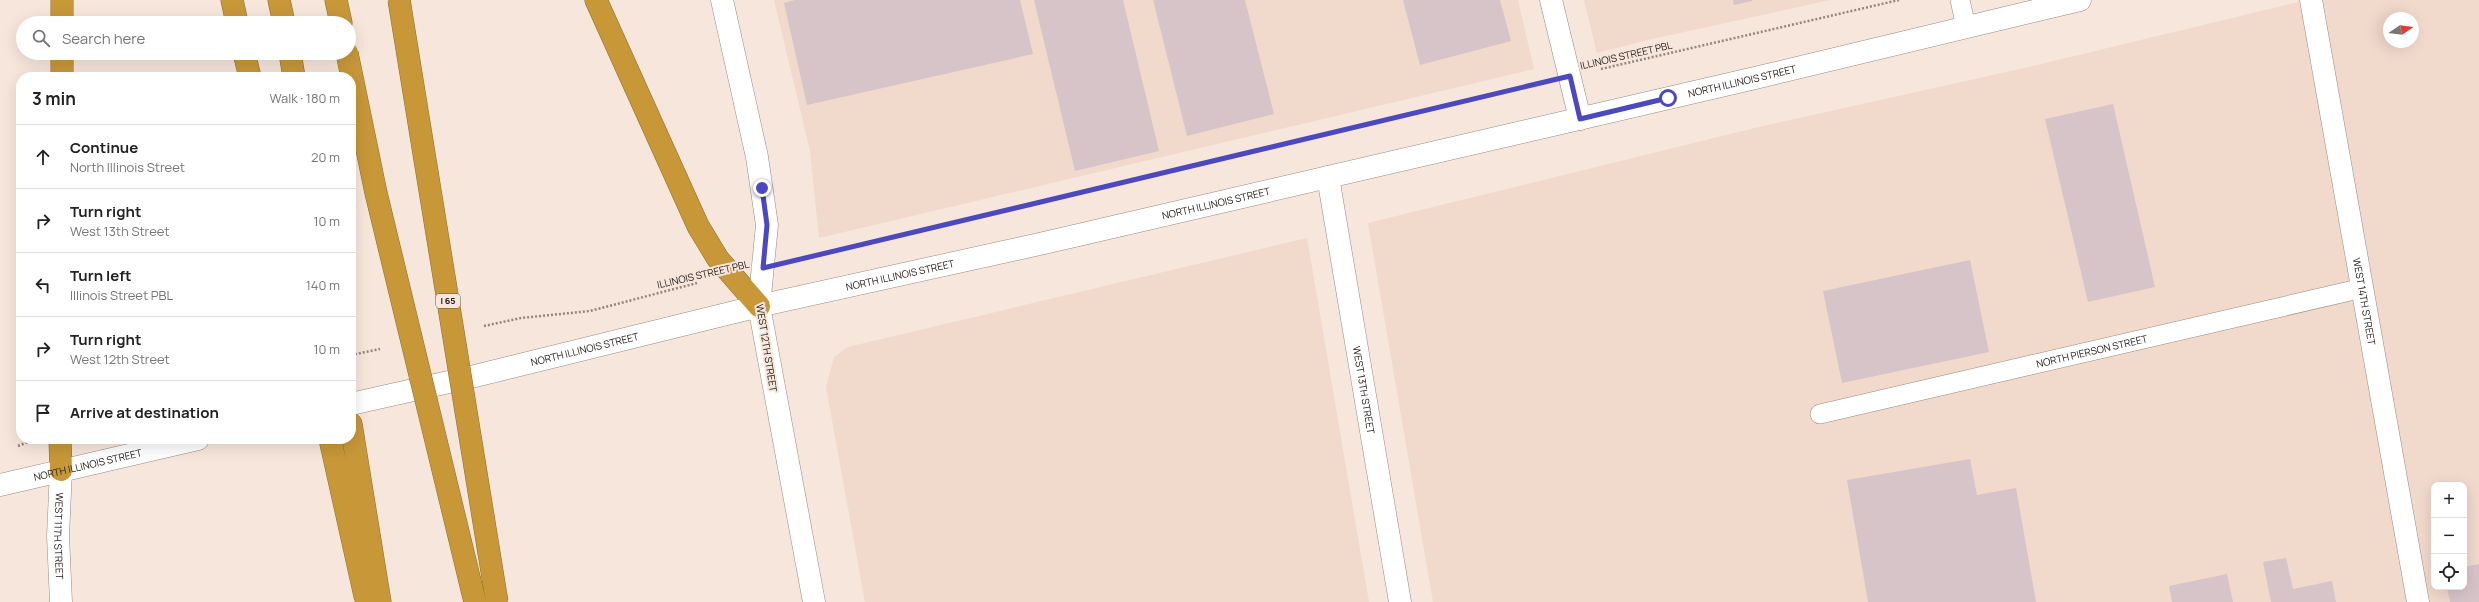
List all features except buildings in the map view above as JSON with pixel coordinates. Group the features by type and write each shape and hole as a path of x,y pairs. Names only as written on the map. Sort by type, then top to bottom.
{"highway":[{"path":"62,0 62,16"},
{"path":"232,0 235,16"},
{"path":"279,0 282,16"},
{"path":"336,0 339,16"},
{"name":"I 65","path":"398,0 497,602"},
{"path":"596,0 693,217 718,259 759,306"},
{"path":"62,60 62,72"},
{"path":"246,60 249,72"},
{"path":"291,60 293,72"},
{"path":"348,60 351,72"},
{"path":"356,96 376,192 475,602"},
{"path":"60,444 61,470"},
{"path":"331,444 367,602"},
{"path":"354,444 380,602"}],"main road":[{"name":"WEST 12TH STREET","path":"722,0 762,188 767,225 759,306 814,602"},
{"path":"1552,0 1580,119"},
{"name":"NORTH ILLINOIS STREET","path":"356,403 471,377 759,306 1023,248 1580,119 2080,0"},
{"name":"WEST 14TH STREET","path":"2312,0 2418,602"},
{"name":"WEST 13TH STREET","path":"1328,177 1400,602"},
{"name":"NORTH ILLINOIS STREET","path":"0,485 176,444"},
{"name":"WEST 11TH STREET","path":"61,470 58,536 61,602"}],"lane":[{"path":"1960,0 1966,27"},
{"name":"NORTH PIERSON STREET","path":"1820,414 2363,288"}],"path":[{"name":"ILLINOIS STREET PBL","path":"763,268 1570,76 1899,0"},
{"name":"ILLINOIS STREET PBL","path":"482,326 521,318 590,311 731,274"},
{"path":"356,354 382,348"},
{"path":"11,448 22,444"}],"shaded area":[{"path":"774,0 1518,0 1534,69 819,238 810,151"},
{"path":"1584,0 1830,0 1652,39 1597,53"},
{"path":"2307,0 2479,0 2479,602 1433,602 1368,223 1763,126 2029,67"},
{"path":"1307,238 1369,602 865,602 826,387 834,357 848,347"}],"route":[{"path":"762,188 767,225 763,268 820,256 1570,76 1580,119 1668,98"}]}
